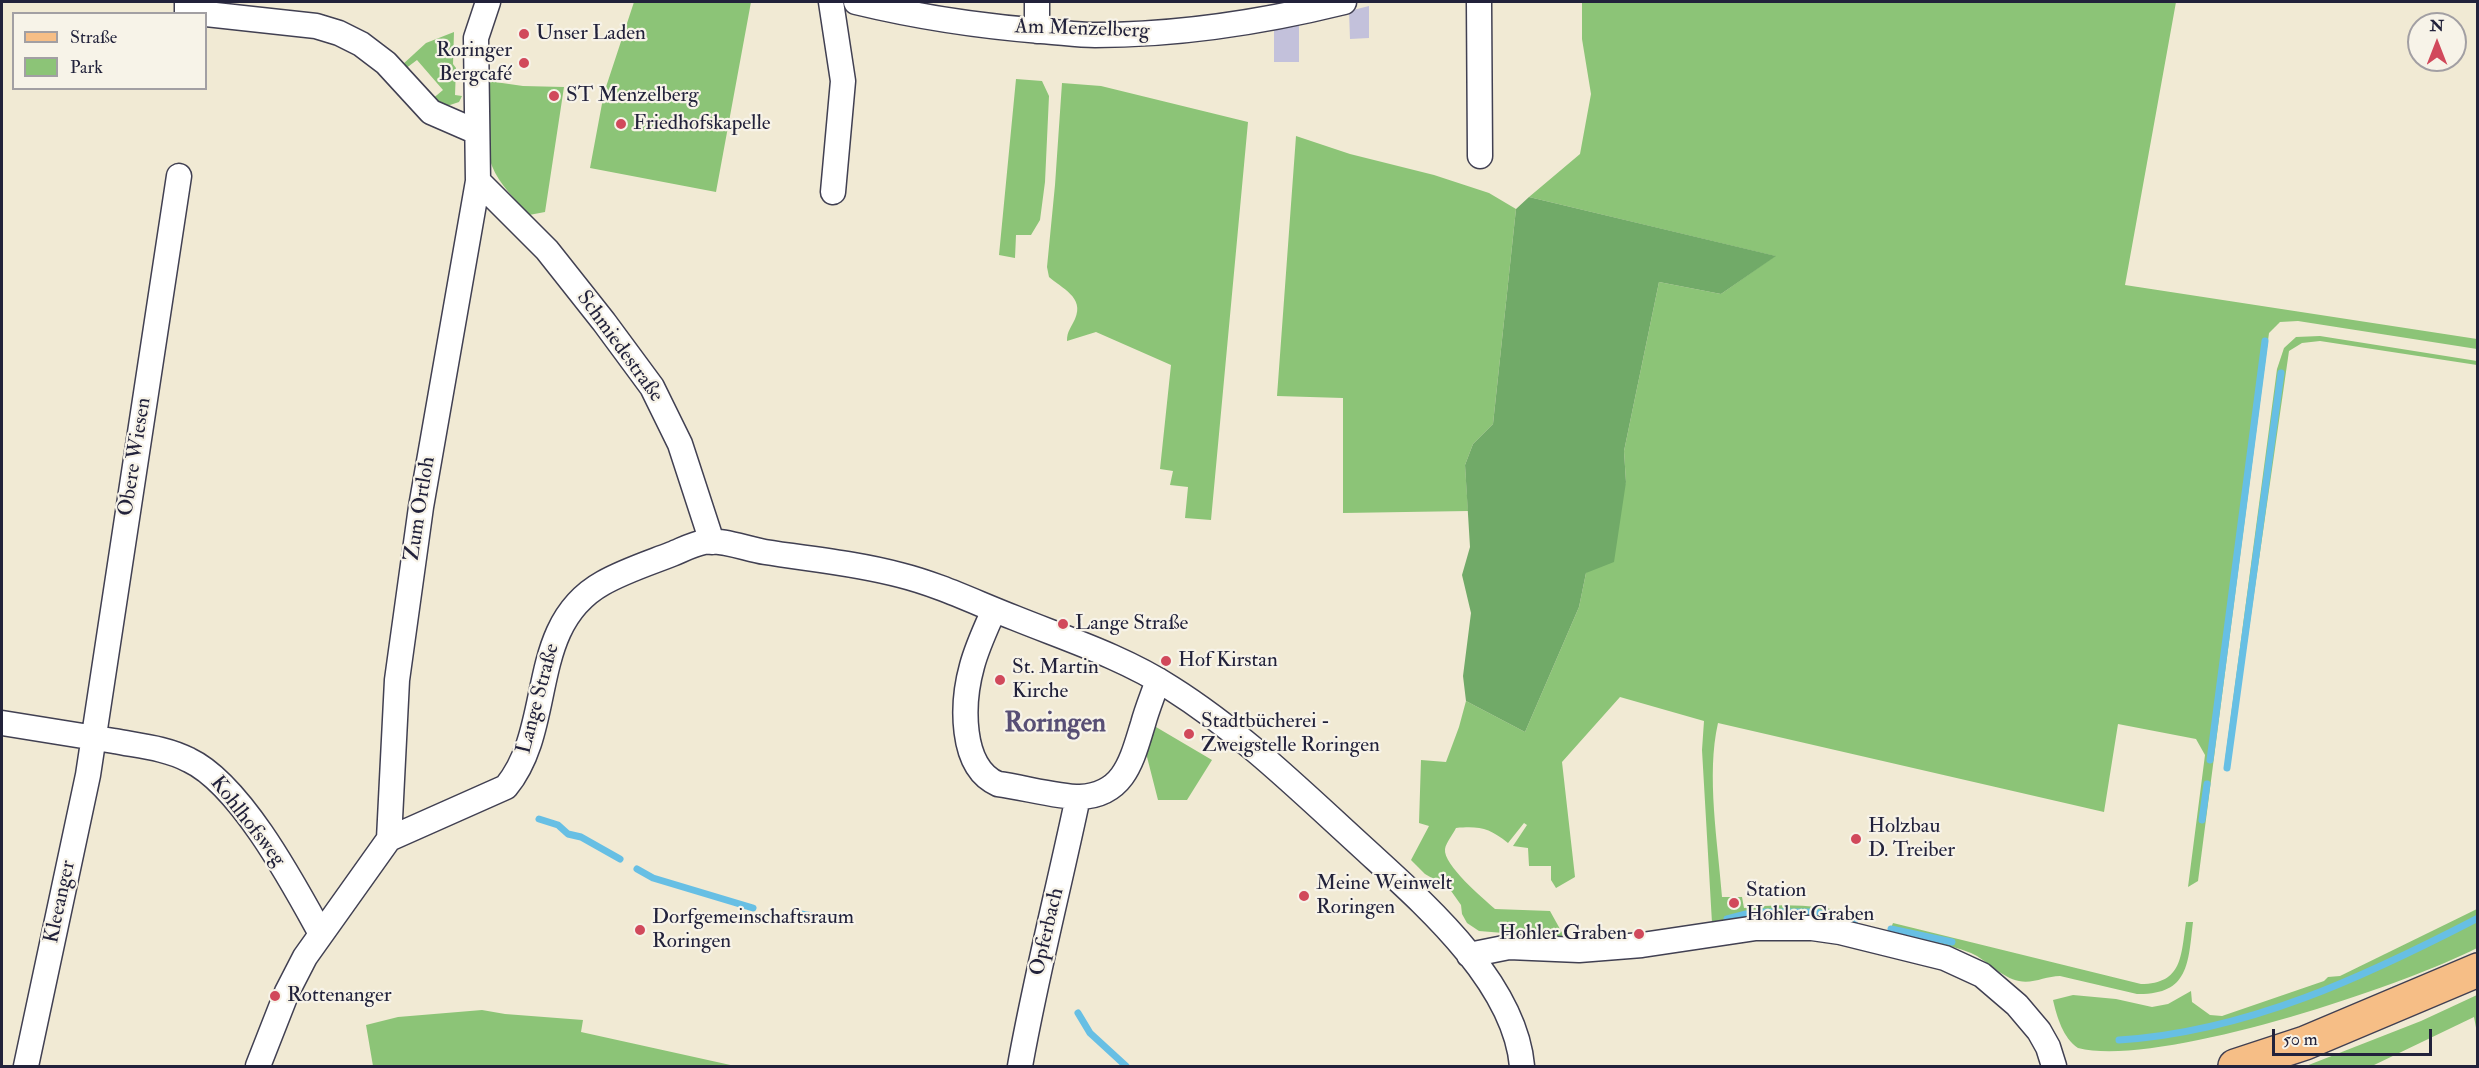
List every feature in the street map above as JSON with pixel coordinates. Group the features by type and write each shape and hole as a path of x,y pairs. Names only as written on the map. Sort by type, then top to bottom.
{"main road":[{"path":"2235,1066 2305,1043 2478,970"}],"street":[{"path":"478,181 476,38 489,2"},
{"path":"831,2 843,81 833,192"},
{"name":"Am Menzelberg","path":"856,2 952,22 1094,35 1156,33 1259,10 1344,2"},
{"path":"1037,2 1037,31"},
{"path":"1479,2 1480,156"},
{"path":"207,14 279,12 339,33 361,44 386,63 431,112 477,132"},
{"name":"Obere Wiesen","path":"93,738 179,176"},
{"name":"Schmiedestraße","path":"478,181 547,250 652,387 680,444 712,542"},
{"name":"Zum Ortloh","path":"389,839 397,680 408,589 478,181"},
{"name":"Lange Straße","path":"389,839 506,787 531,742 552,646 564,621 592,589 616,576 701,543 712,542 897,574 944,588 1108,656 1158,680 1225,726 1285,777 1417,897 1469,956 1491,986 1508,1015 1520,1046 1522,1066"},
{"path":"994,610 976,654 968,684 967,717 972,759 982,774 998,784 1078,797 1093,795 1106,789 1125,774 1131,765 1158,680"},
{"name":"Kohlhofsweg","path":"2,723 169,752 191,760 218,779 264,840 320,932"},
{"name":"Kleeanger","path":"26,1066 88,776 93,738"},
{"name":"Opferbach","path":"1020,1066 1031,1002 1044,954 1078,797"},
{"path":"258,1066 287,992 305,957 320,932 389,839"},
{"path":"1469,956 1509,946 1579,950 1642,945 1756,928 1812,928 1906,948 1967,966 2004,993 2028,1018 2043,1038 2055,1065"}],"shaded area":[{"path":"1369,6 1369,38 1350,39 1349,11"},
{"path":"1299,23 1299,62 1274,62 1274,28"}],"green space":[{"path":"634,2 751,2 716,192 590,168 604,93"},
{"path":"1582,2 2176,2 2125,285 2477,339 2477,349 2298,321 2280,322 2269,333 2198,881 2188,887 2205,755 2196,739 2118,724 2104,812 1718,723 1713,787 1722,897 1742,897 1744,908 1801,906 1857,914 1854,925 1799,917 1712,923 1702,750 1704,721 1620,697 1562,762 1575,877 1556,888 1551,880 1551,866 1529,866 1528,848 1513,846 1527,825 1524,823 1508,843 1484,829 1456,828 1445,849 1450,864 1495,909 1550,911 1565,938 1479,931 1467,923 1462,914 1461,905 1449,888 1425,874 1411,860 1429,826 1419,823 1421,760 1446,762 1466,701 1525,732 1579,607 1586,573 1626,482 1624,451 1659,282 1721,294 1775,256 1529,197 1580,154 1591,94 1582,39"},
{"path":"454,32 455,95 462,96 459,102 447,106 431,100 443,90 417,60 405,69 402,65 426,43"},
{"path":"1016,79 1042,81 1049,96 1045,182 1040,220 1031,235 1016,235 1015,258 999,255"},
{"path":"488,81 523,86 564,87 545,212 529,215 495,173 489,156 487,135"},
{"path":"1062,83 1101,86 1248,122 1211,520 1185,518 1188,487 1170,485 1173,471 1160,469 1171,365 1096,332 1067,341 1068,332 1075,319 1077,305 1070,294 1049,277 1047,267"},
{"path":"1296,136 1350,154 1434,175 1489,193 1516,209 1493,424 1473,444 1465,465 1468,511 1343,513 1343,398 1277,396"},
{"path":"1529,197 1776,256 1721,294 1659,282 1624,451 1626,482 1614,562 1586,573 1579,607 1525,732 1466,701 1463,676 1471,613 1462,575 1470,547 1465,465 1473,444 1493,424 1516,209"},
{"path":"2320,336 2477,361 2477,365 2320,341 2302,343 2289,351 2230,761 2225,760 2277,369 2284,348 2296,337"},
{"path":"1156,727 1212,760 1187,800 1158,800 1146,753"},
{"path":"2477,909 2477,948 2393,983 2278,1020 2219,1036 2163,1046 2115,1051 2078,1048 2068,1039 2053,1000 2073,995 2116,999 2152,1007 2168,1004 2191,991 2192,1002 2210,1015 2222,1016 2324,981 2328,977 2340,976"},
{"path":"2186,922 2193,922 2187,964 2183,974 2167,989 2154,993 2137,994 2060,976 2019,981 1971,953 1889,933 1893,923 2141,984 2155,983 2172,973 2181,956"},
{"path":"2477,995 2477,1033 2474,1017 2372,1066 2306,1066 2421,1021"},
{"path":"482,1010 583,1020 581,1032 735,1066 373,1066 366,1025 398,1017"}],"waterway":[{"path":"2210,760 2265,341"},
{"path":"2227,768 2281,373"},
{"path":"2202,820 2207,784"},
{"path":"539,819 558,825 568,834 581,837 620,859"},
{"path":"637,869 653,878 753,908"},
{"path":"1763,912 1814,912 1855,920"},
{"path":"801,914 837,920"},
{"path":"1727,919 1746,914"},
{"path":"2119,1040 2167,1035 2213,1026 2304,998 2393,960 2478,918"},
{"path":"1891,929 1952,942"},
{"path":"1078,1013 1090,1033 1126,1066"}],"place":[{"name":"Unser Laden","path":"524,34"},
{"name":"Roringer Bergcafé","path":"524,63"},
{"name":"ST Menzelberg","path":"554,96"},
{"name":"Friedhofskapelle","path":"621,124"},
{"name":"Lange Straße","path":"1063,624"},
{"name":"Hof Kirstan","path":"1166,661"},
{"name":"St. Martin Kirche","path":"1000,680"},
{"name":"Stadtbücherei - Zweigstelle Roringen","path":"1189,734"},
{"name":"Holzbau D. Treiber","path":"1856,839"},
{"name":"Meine Weinwelt Roringen","path":"1304,896"},
{"name":"Station Hohler Graben","path":"1734,903"},
{"name":"Dorfgemeinschaftsraum Roringen","path":"640,930"},
{"name":"Hohler Graben","path":"1639,934"},
{"name":"Rottenanger","path":"275,996"}],"district":[{"name":"Roringen","path":"1055,725"}]}
